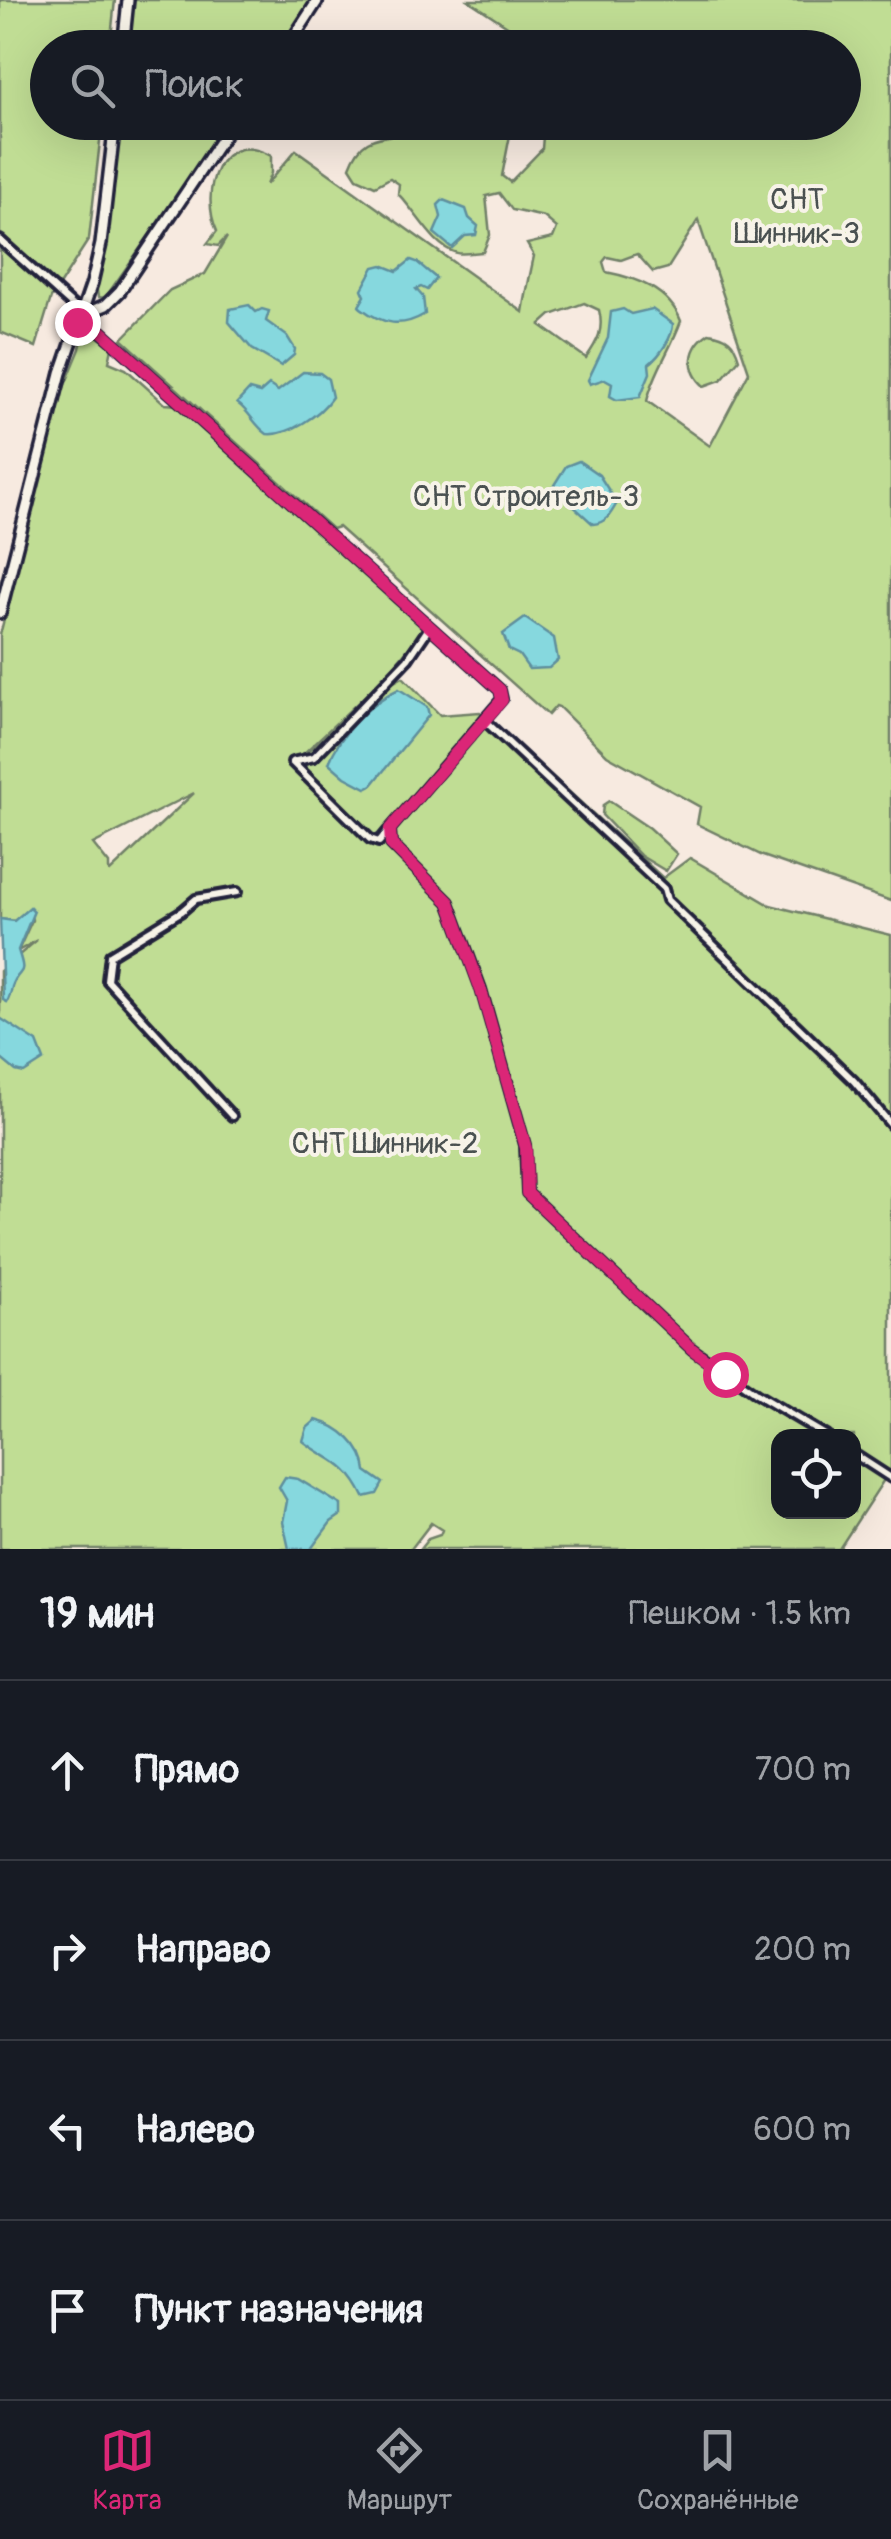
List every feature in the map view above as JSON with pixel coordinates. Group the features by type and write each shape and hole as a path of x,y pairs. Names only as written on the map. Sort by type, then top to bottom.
{"street":[{"path":"125,30 128,0"},
{"path":"299,30 318,0"},
{"path":"0,613 61,373 101,244 113,140"},
{"path":"82,315 106,305 120,291 221,140"},
{"path":"0,240 500,690 502,700 379,842 370,838 292,762 314,757 408,659 429,628"},
{"path":"484,720 664,889 666,900 854,1081 891,1125"},
{"path":"390,829 391,844 449,902 481,990 525,1145 526,1184 532,1201 692,1349 815,1429"},
{"path":"232,1116 107,980 110,955 196,899 237,892"},
{"path":"861,1459 891,1478"}],"green space":[{"path":"0,0 115,0 112,30 30,30 30,140 100,140 89,239 51,298 36,347 0,332"},
{"path":"133,0 311,0 292,30 129,30"},
{"path":"468,0 891,0 891,901 763,856 697,824 700,807 607,755 559,707 548,715 338,527 332,529 122,339 170,290 205,274 227,237 218,246 207,244 217,231 212,216 212,183 226,157 238,150 253,149 271,156 266,185 296,150 523,312 534,256 527,244 553,238 557,228 544,217 512,210 499,193 486,196 490,235 483,252 460,254 433,236 398,194 399,184 390,178 375,186 357,178 350,167 363,145 373,140 509,140 502,176 510,182 542,149 543,140 861,140 861,30 513,30","holes":["698,220 749,372 710,446 647,401 681,321 660,293 606,272 603,262 607,257 621,260 637,254 653,272 668,268","584,303 599,310 597,341 586,358 540,325 551,315"]},
{"path":"117,140 216,140 105,298 98,297 96,285"},
{"name":"СНТ Шинник-2","path":"88,330 112,347 109,362 126,369 165,404 178,405 424,629 384,678 301,756 403,677 440,715 480,712 491,720 663,878 690,858 770,905 891,935 891,1469 861,1515 861,1429 771,1429 771,1519 858,1519 839,1549 420,1549 428,1539 440,1535 442,1530 431,1523 411,1549 0,1549 0,971 37,940 18,951 32,920 30,908 14,921 0,919 0,635 63,390 83,333","holes":["194,793 110,872 109,864 93,844"]},
{"path":"709,333 729,340 739,359 721,380 704,386 694,373 692,359 697,345"},
{"path":"609,801 649,828 677,854 666,871 641,856 602,815 603,805"}],"water":[{"path":"443,200 466,209 478,226 476,235 465,236 452,248 434,233 441,217 438,205"},
{"path":"411,260 436,278 427,290 416,289 423,297 425,314 393,323 359,306 365,296 362,289 374,267 382,265 397,271"},
{"path":"249,305 256,312 269,311 266,321 287,336 295,349 294,355 281,366 252,349 229,322 230,309"},
{"path":"623,309 631,314 652,309 673,324 665,346 649,364 650,373 640,397 617,400 610,396 612,383 605,379 590,384 588,380 608,338 611,312"},
{"path":"303,372 320,373 328,379 332,397 294,428 267,434 237,403 249,390 260,393 269,385 278,391"},
{"path":"579,461 599,475 617,503 608,517 598,523 593,524 554,485 566,466"},
{"path":"525,618 554,638 558,660 549,668 529,669 519,655 509,650 503,634"},
{"path":"399,689 427,707 429,715 366,788 329,763 357,720"},
{"path":"30,907 34,911 18,950 22,969 7,1002 3,1000 0,919 14,921"},
{"path":"0,1018 37,1042 44,1060 24,1073 0,1058"},
{"path":"316,1420 342,1432 356,1446 366,1471 383,1483 377,1494 364,1497 344,1469 303,1441 307,1428"},
{"path":"285,1477 298,1479 341,1505 341,1515 311,1549 289,1549 283,1522 287,1501 279,1487"}],"route":[{"path":"77,322 82,315 89,320 500,690 502,700 388,836 391,844 449,902 481,990 526,1148 527,1193 532,1201 692,1349 725,1374"}],"park label":[{"name":"СНТ Шинник-3","path":"797,216"},
{"name":"СНТ Строитель-3","path":"526,496"}]}
